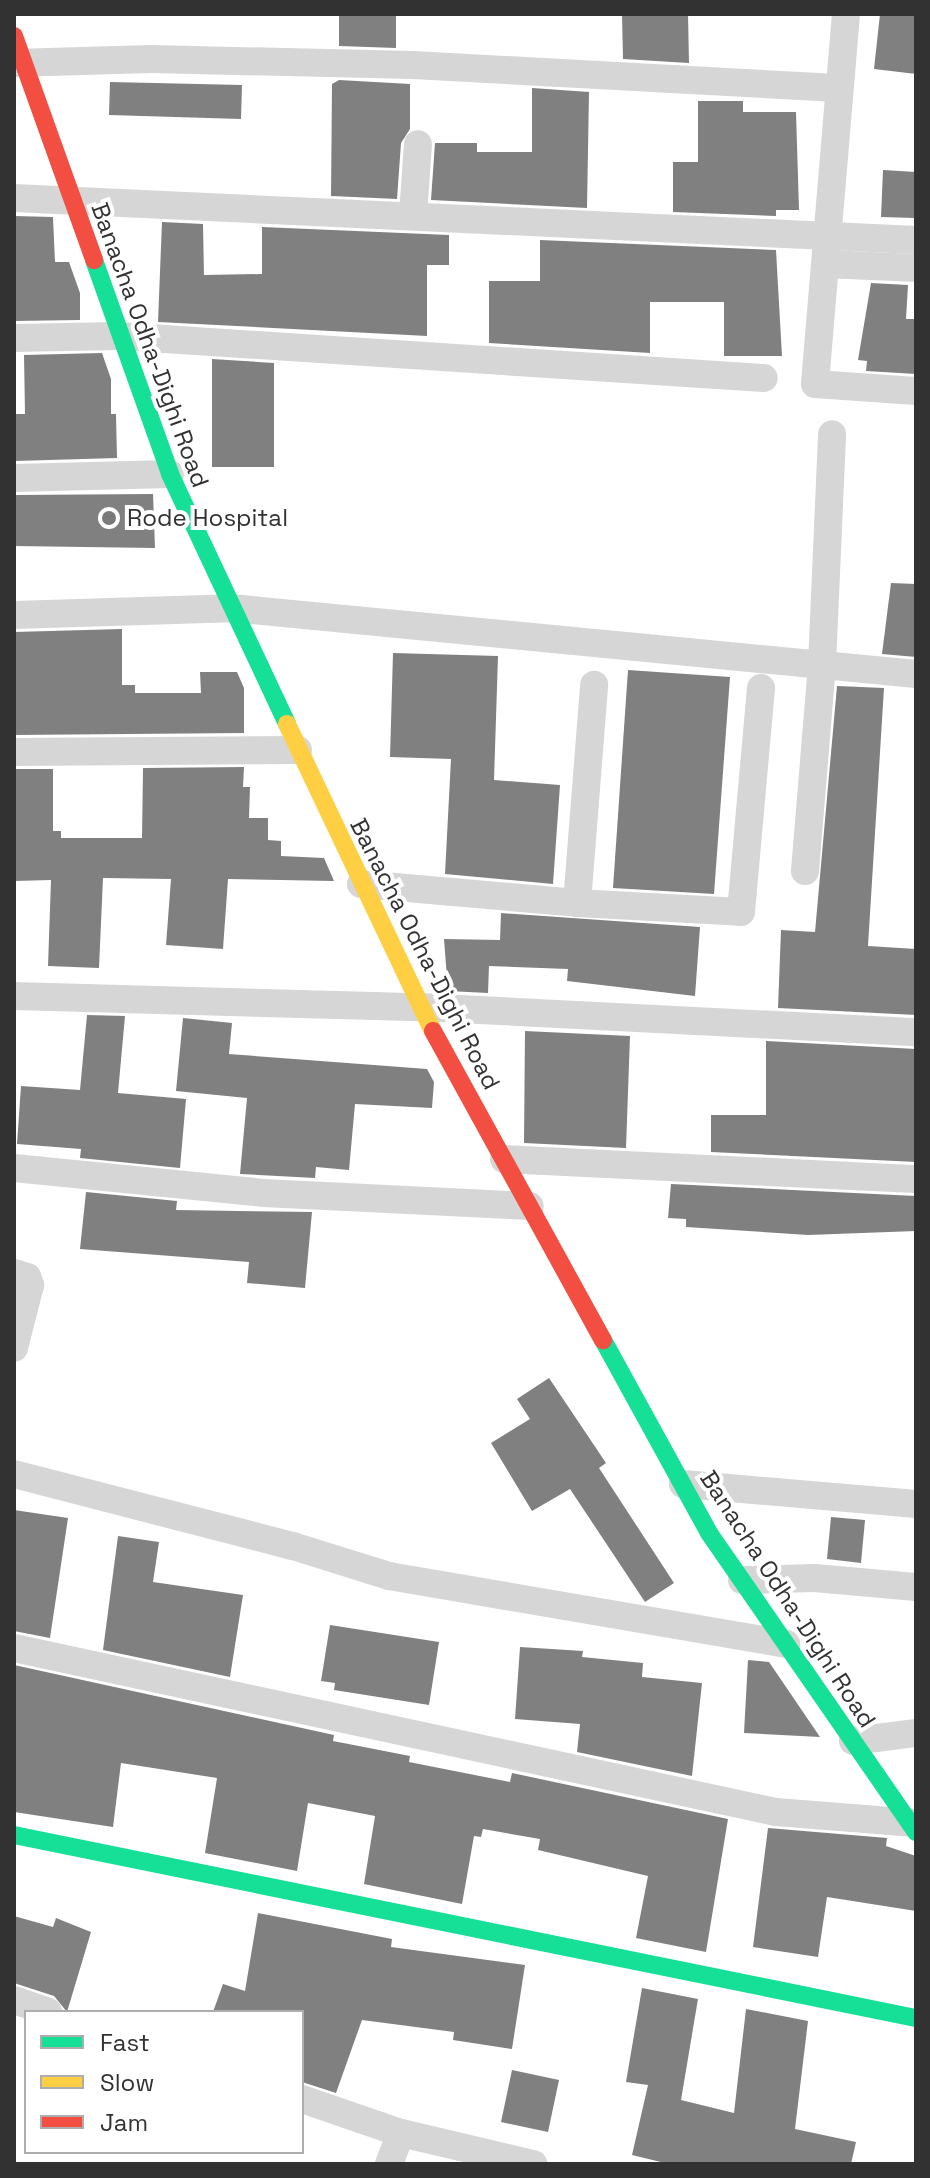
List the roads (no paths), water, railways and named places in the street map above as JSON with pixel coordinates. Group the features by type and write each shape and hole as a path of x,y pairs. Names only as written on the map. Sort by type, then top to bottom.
{"street":[{"path":"846,14 837,88 815,384 916,391"},
{"path":"16,54 413,65 837,88"},
{"name":"Banacha Odha-Dighi Road","path":"16,54 170,474 420,1007 683,1484 742,1580 914,1826"},
{"path":"413,215 418,144"},
{"path":"14,198 69,197 212,210 413,215 827,251 916,268"},
{"path":"827,251 916,240"},
{"path":"14,338 119,336 764,378"},
{"path":"805,871 822,665 832,434"},
{"path":"14,478 170,474"},
{"path":"14,615 231,608 916,674"},
{"path":"577,903 594,685"},
{"path":"361,884 577,903 741,912 761,688"},
{"path":"14,752 298,750"},
{"path":"14,996 420,1007 916,1032"},
{"path":"504,1159 916,1179"},
{"path":"14,1168 263,1193 530,1206"},
{"path":"14,1273 27,1277 30,1285 14,1348"},
{"path":"14,1474 293,1546 389,1576 786,1644"},
{"path":"683,1484 916,1504"},
{"path":"742,1580 815,1578 916,1587"},
{"path":"14,1648 776,1812 914,1826"},
{"path":"853,1741 916,1733"},
{"path":"14,1835 197,1876 916,2018"},
{"path":"14,2000 42,2010"},
{"path":"304,2100 401,2133 533,2164"},
{"path":"389,2164 401,2133"}],"place":[{"name":"Rode Hospital","path":"109,518"}]}
